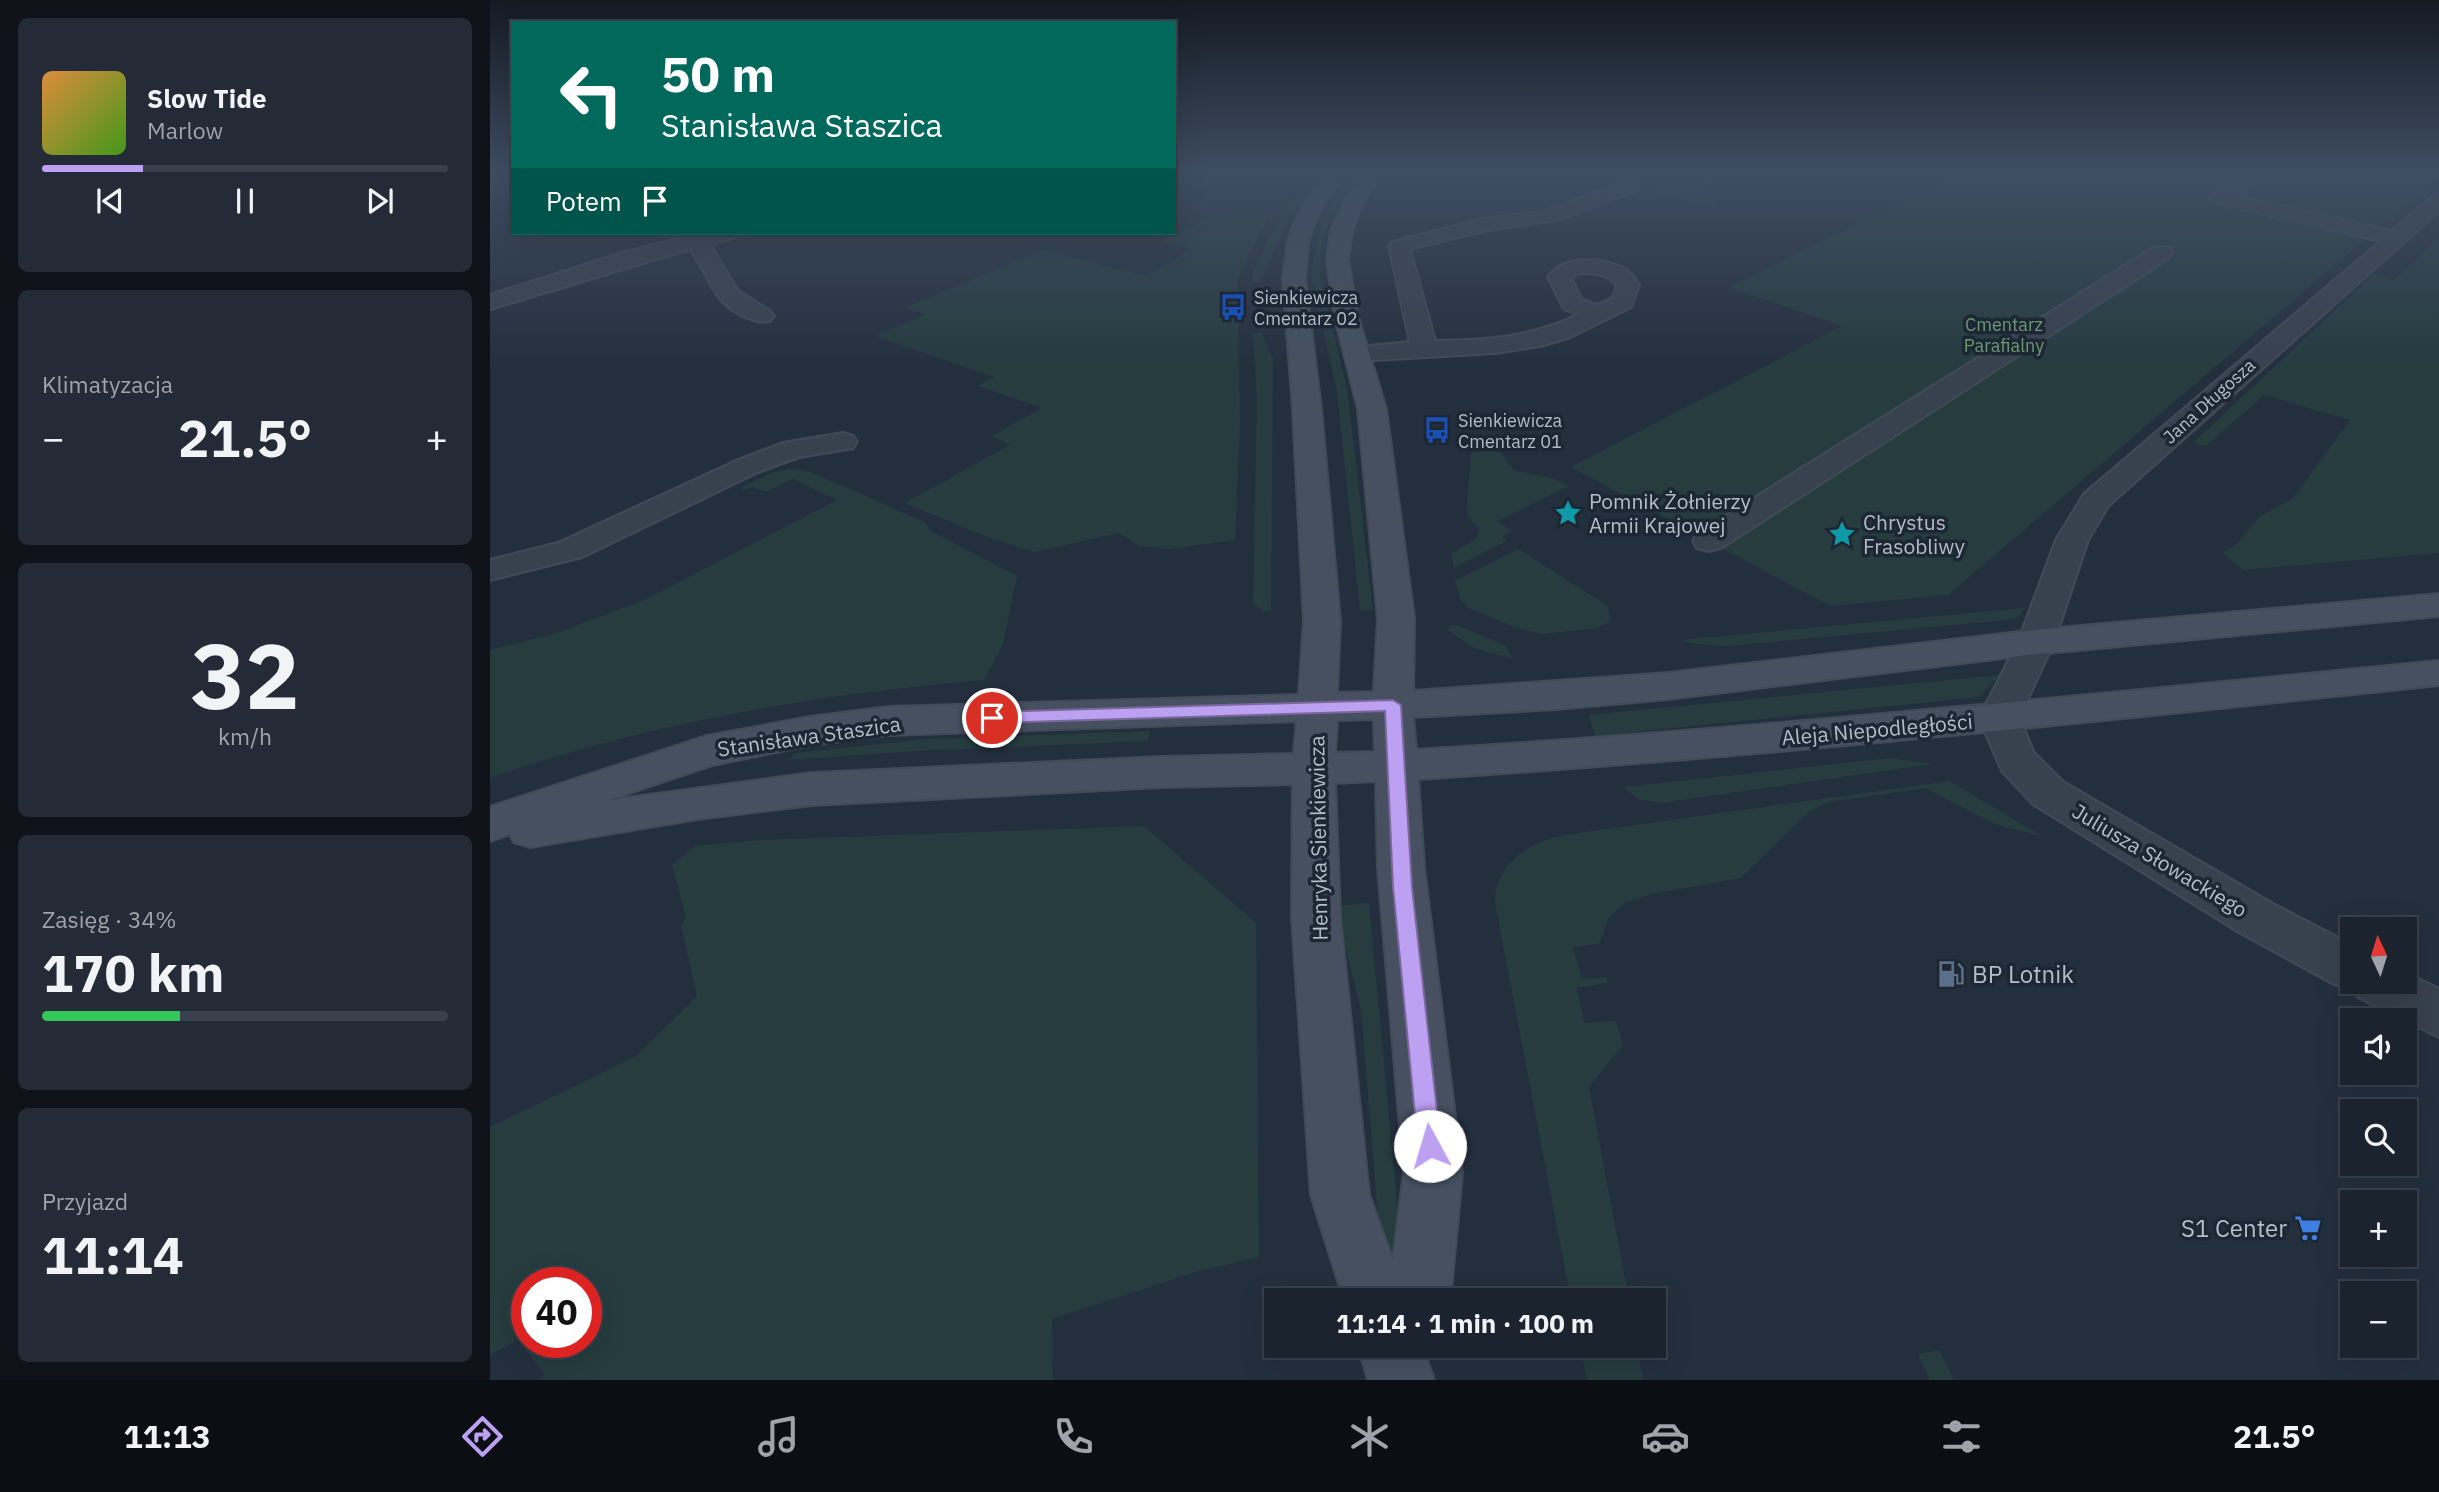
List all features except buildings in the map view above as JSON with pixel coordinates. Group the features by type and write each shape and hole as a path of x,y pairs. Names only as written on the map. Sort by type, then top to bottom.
{"street":[{"path":"490,302 707,236"},
{"path":"713,236 700,248 709,258 729,295 762,316"},
{"name":"Henryka Sienkiewicza","path":"1300,236 1294,279 1307,409 1322,621 1314,770 1316,917 1340,1195 1371,1288"},
{"path":"1341,236 1338,251 1339,291 1367,380 1373,410 1396,618 1393,705 1395,766 1406,927 1433,1173 1420,1288"},
{"path":"1399,236 1424,348"},
{"path":"2389,236 2396,238"},
{"name":"Jana Długosza","path":"1999,718 2036,642 2072,540 2095,501 2396,238"},
{"path":"1709,541 2161,253"},
{"path":"1357,353 1447,349 1542,339 1597,313"},
{"path":"490,570 570,550 748,466 793,449 843,442"},
{"path":"1393,705 1655,687 2036,642 2439,605"},
{"name":"Aleja Niepodległości","path":"1314,770 1569,755 1999,718 2439,673"},
{"name":"Stanisława Staszica","path":"490,824 707,751 810,731 888,721 1393,705"},
{"name":"Juliusza Słowackiego","path":"1999,718 2017,761 2048,793 2244,911 2340,963"},
{"path":"490,837 698,803 813,789 1162,772 1314,770"},
{"path":"2400,994 2439,1014"},
{"path":"1394,1358 1401,1380"},
{"path":"1411,1380 1414,1358"}],"green space":[{"path":"1171,236 1258,236 1238,278 1237,302 1228,303 1227,313 1238,313 1240,423 1235,540 1169,549 1139,546 1119,533 1034,552 987,537 905,503 1010,445 991,436 1042,408 978,386 994,377 875,336 925,315 905,308 1043,250 1146,276 1190,248 1160,242"},
{"path":"1270,236 1281,236 1260,282 1253,282 1252,275"},
{"path":"1318,236 1325,236 1321,248 1320,278 1347,388 1373,610 1360,610 1337,392 1311,274"},
{"name":"Cmentarz Parafialny","path":"1832,236 2368,236 1948,595 1830,606 1571,467 1842,326 1729,287"},
{"path":"2439,237 2439,553 2243,570 2223,553 2236,545 2260,516 2293,498 2350,420 2264,395 2206,446 2194,442 2375,273 2394,280"},
{"path":"1261,332 1273,359 1271,611 1263,611 1253,604 1257,397 1253,333"},
{"path":"1472,444 1498,450 1514,470 1557,480 1569,486 1497,521 1512,531 1502,537 1507,541 1454,568 1451,554 1477,538 1479,529 1468,516"},
{"path":"788,469 805,470 926,523 930,531 1017,576 1003,645 984,680 859,693 734,714 611,741 490,778 490,650 557,633 644,600 837,500 793,479 766,492 752,487 744,490 740,488 772,473"},
{"path":"1518,549 1608,606 1610,622 1596,628 1542,634 1514,627 1469,608 1461,601 1455,581"},
{"path":"2025,608 2018,617 2007,620 1728,646 1679,640"},
{"path":"1451,625 1505,645 1513,659 1474,648 1448,630"},
{"path":"2000,675 1979,697 1595,736 1589,715"},
{"path":"1150,731 1148,741 914,751 789,760 795,753 928,739"},
{"path":"1891,758 1933,764 1661,803 1638,799 1624,787"},
{"path":"1949,781 2042,836 2004,827 1982,818 1926,788 1829,802 1810,811 1741,878 1652,894 1625,903 1609,917 1599,944 1573,947 1582,979 1606,977 1608,983 1577,988 1584,1023 1616,1021 1623,1045 1589,1087 1627,1288 1569,1288 1495,903 1501,877 1516,857 1538,843 1564,835"},
{"path":"1144,826 1256,923 1259,1257 1195,1272 1052,1319 1053,1380 541,1380 544,1373 532,1358 602,1358 602,1267 511,1267 511,1344 490,1355 490,1127 635,1057 697,996 681,925 686,918 672,865 695,846 760,840"},
{"path":"1369,903 1405,1288 1384,1288 1361,1010 1335,906"},
{"path":"1939,1350 1954,1380 1930,1380 1918,1354"},
{"path":"1582,1358 1639,1358 1643,1380 1587,1380"}],"place":[{"name":"Sienkiewicza Cmentarz 02","path":"1233,307"},
{"name":"Sienkiewicza Cmentarz 01","path":"1437,430"},
{"name":"Pomnik Żołnierzy Armii Krajowej","path":"1568,513"},
{"name":"Chrystus Frasobliwy","path":"1842,534"},
{"name":"BP Lotnik","path":"1951,974"},
{"name":"S1 Center","path":"2308,1228"}],"route":[{"path":"992,718 1393,705 1402,887 1430,1146"}]}
